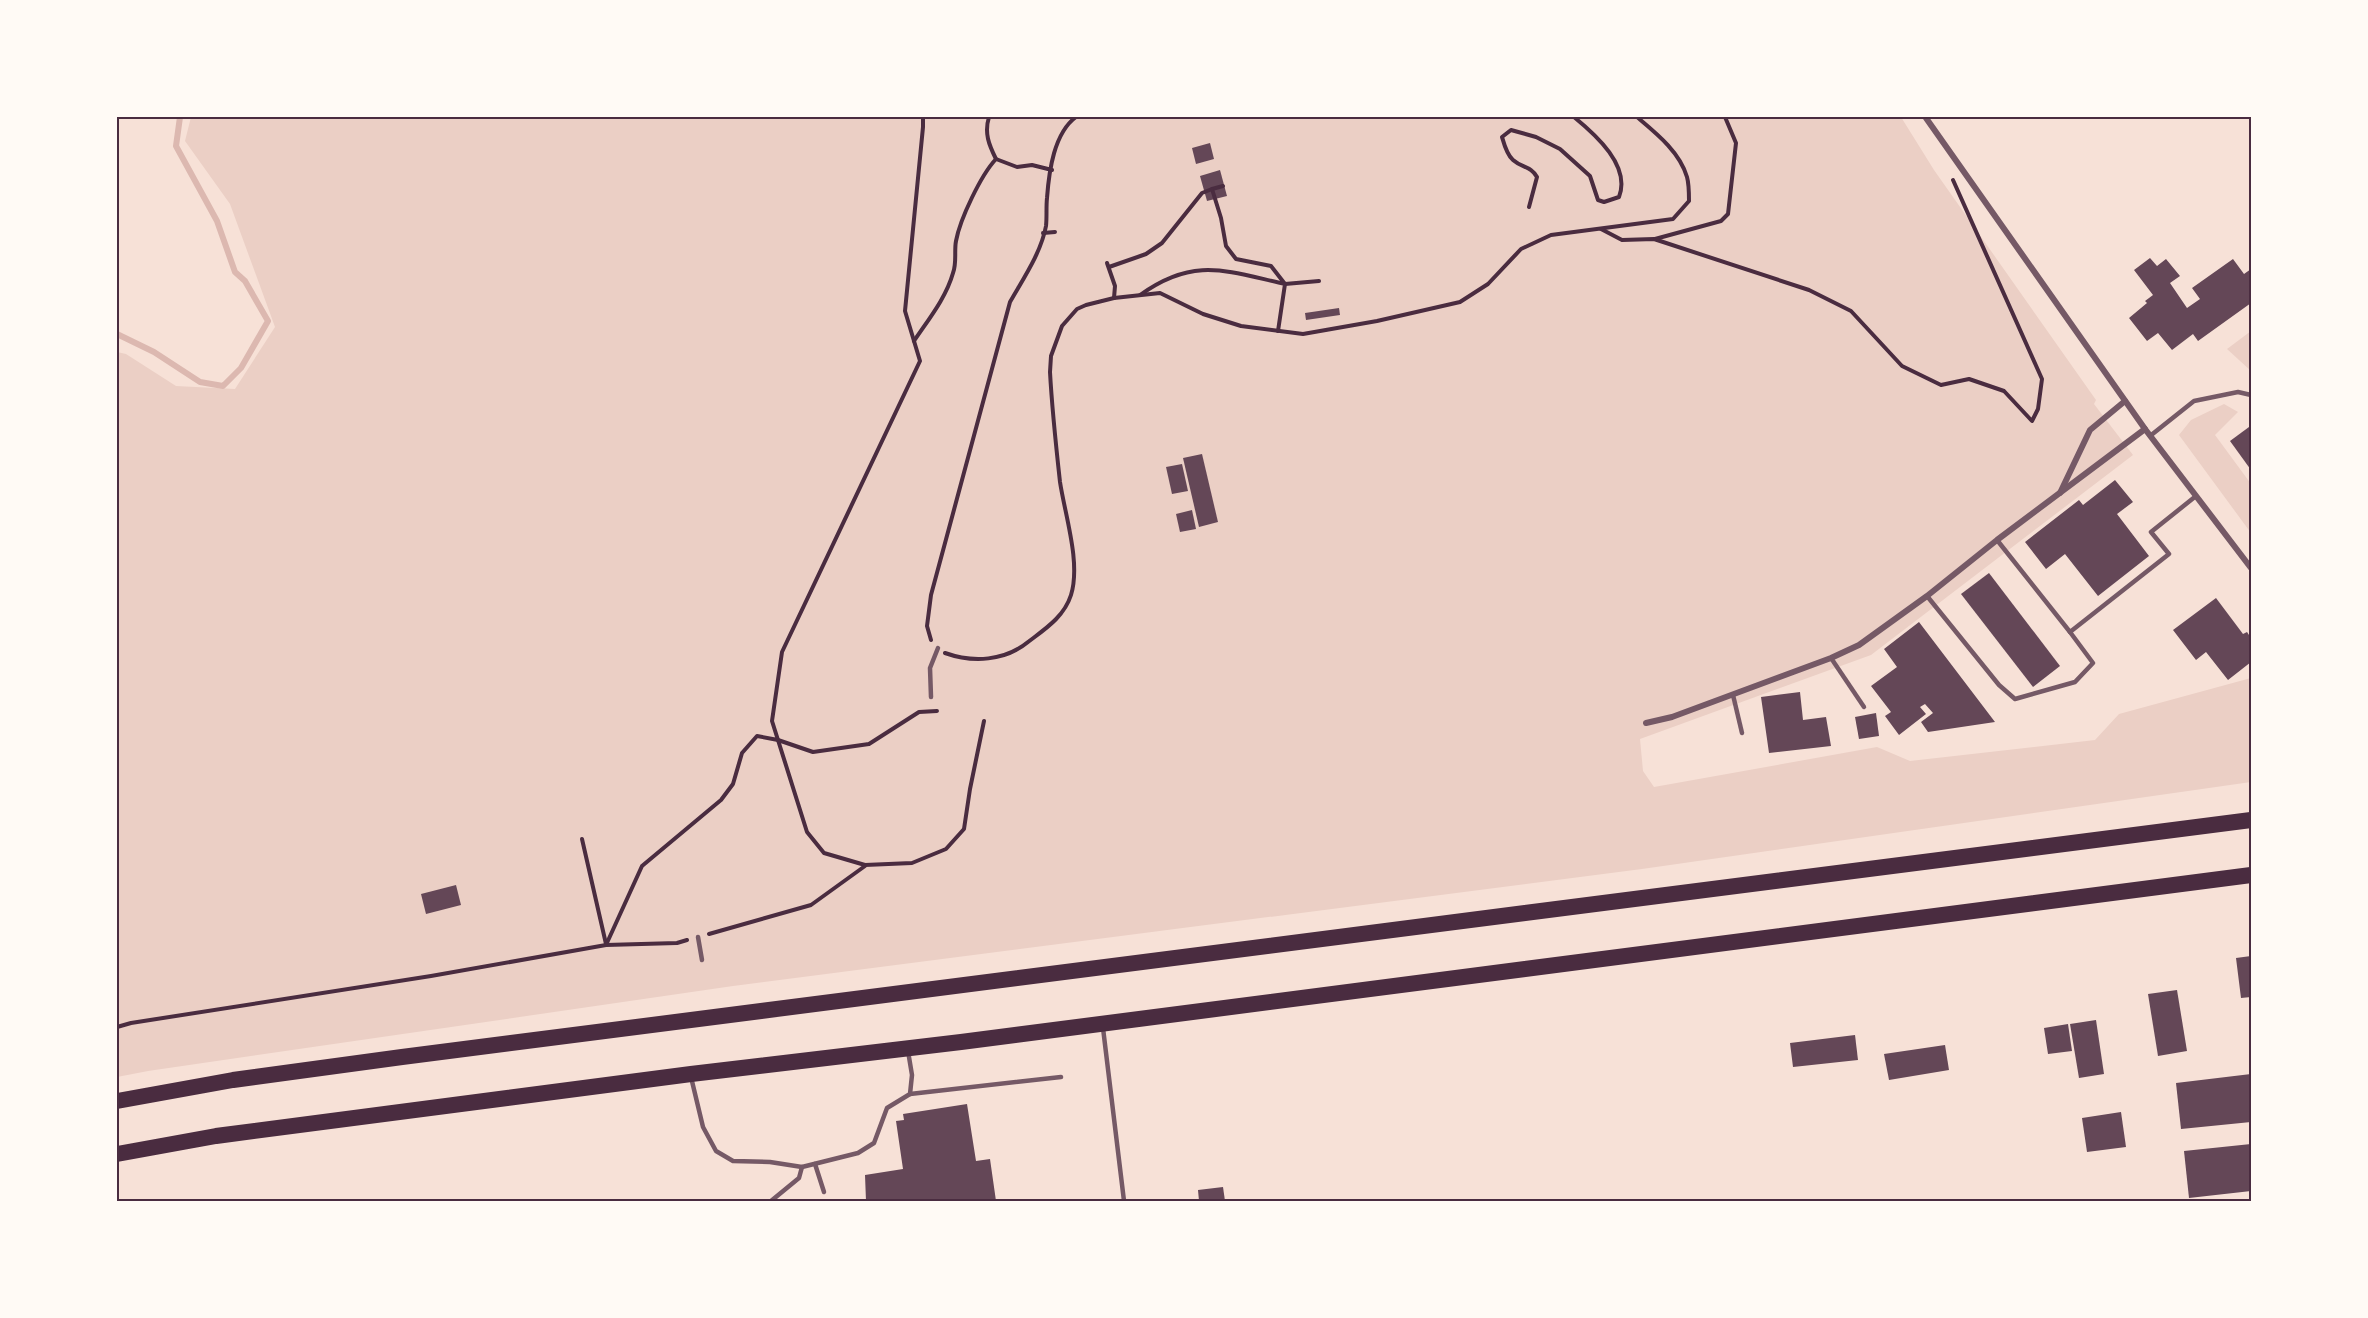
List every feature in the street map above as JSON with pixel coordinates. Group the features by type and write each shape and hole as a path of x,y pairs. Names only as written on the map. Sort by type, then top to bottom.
{"highway":[{"path":"117,1101 233,1080 425,1054 2251,820"},
{"path":"117,1154 216,1136 2251,875"}],"street":[{"path":"1926,118 2150,436 2251,568"},
{"path":"2060,493 2090,430 2125,400"},
{"path":"1646,723 1672,717 1832,658 1859,645 1927,596 1997,540 2145,429"}],"lane":[{"path":"2150,436 2194,401 2238,392 2251,395"},
{"path":"2070,632 2169,554 2151,532 2196,496"},
{"path":"1927,596 1999,686 2015,699 2075,682 2093,663 1997,540"},
{"path":"931,697 930,668 938,648"},
{"path":"1832,658 1864,707"},
{"path":"1733,694 1742,733"},
{"path":"698,938 702,960"},
{"path":"1103,1024 1124,1201"},
{"path":"907,1049 912,1075 910,1094"},
{"path":"691,1074 703,1126 716,1151 733,1161 770,1162 802,1167 858,1153 874,1143 886,1108 910,1094 1061,1077"},
{"path":"815,1164 824,1192"},
{"path":"771,1201 799,1178 802,1167"}],"path":[{"path":"923,117 905,311 920,361 782,652 772,721 807,832 824,853 865,865 912,863 946,849 964,829 984,721"},
{"path":"989,117 986,126 988,143 996,159 1017,166 1032,165 1052,170"},
{"path":"1076,117 1067,123 1059,137 1043,234 1025,277 1010,302 931,595 927,626 931,642 938,648 959,657 977,659 1004,655 1021,648 1059,616 1072,590 1074,571 1060,481 1052,400 1051,356 1062,326 1077,309 1114,298 1160,294 1203,314 1241,326 1303,334 1377,321 1460,302 1488,284 1521,249 1551,235 1673,219 1689,201 1687,177 1678,158 1656,133 1637,117"},
{"path":"1529,207 1537,177 1533,170 1513,160 1506,149 1502,137 1511,130 1536,136 1560,149 1590,176 1598,200 1604,202 1619,197 1623,188 1620,172 1602,142 1574,117"},
{"path":"1600,228 1622,240 1654,239 1721,221 1728,214 1736,143 1725,117"},
{"path":"1654,239 1809,290 1851,311 1902,366 1941,385 1969,379 2004,391 2032,421 2038,409 2042,379 1951,175 1952,156"},
{"path":"914,341 937,307 954,272 956,241 976,190 989,166 996,159"},
{"path":"1114,298 1115,286 1108,265 1146,254 1162,243 1202,193 1223,186"},
{"path":"1212,189 1221,218 1226,246 1236,259 1271,266 1285,284 1278,331"},
{"path":"1043,234 1055,232"},
{"path":"1140,296 1161,280 1184,271 1216,270 1285,284 1319,281"},
{"path":"606,945 642,866 721,800 733,784 742,753 757,736 778,740 813,752 869,744 919,712 937,711"},
{"path":"582,839 606,945"},
{"path":"117,1027 606,945 677,943 811,905 865,865"}],"shaded area":[{"path":"191,117 1901,117 1934,170 2096,400 2094,404 2133,455 1871,655 1640,739 1643,771 1654,787 1877,747 1910,761 2095,740 2119,714 2251,678 2251,782 1642,869 733,986 117,1077 117,352 126,354 176,386 235,389 275,327 230,204 185,141"},
{"path":"2251,331 2251,371 2227,349"},
{"path":"2224,404 2238,412 2215,435 2251,484 2251,533 2179,435 2191,420"}],"building":[{"path":"1210,143 1214,159 1196,164 1192,148"},
{"path":"1220,170 1227,196 1207,201 1200,176"},
{"path":"2150,258 2157,266 2166,259 2180,276 2170,283 2187,308 2200,299 2192,288 2233,259 2244,274 2251,269 2251,303 2198,341 2193,334 2172,350 2158,333 2147,341 2129,318 2153,295 2134,270"},
{"path":"1339,308 1340,315 1306,320 1305,313"},
{"path":"2249,427 2251,429 2251,470 2230,441"},
{"path":"1202,454 1218,522 1199,527 1183,458"},
{"path":"1182,464 1188,491 1172,494 1166,467"},
{"path":"2115,480 2133,502 2117,514 2149,556 2098,596 2065,554 2046,569 2025,542 2079,500 2083,505"},
{"path":"1192,510 1196,529 1180,532 1176,514"},
{"path":"1989,573 2060,666 2033,687 1961,594"},
{"path":"2216,598 2243,634 2247,632 2251,638 2251,662 2228,680 2206,652 2196,660 2173,630"},
{"path":"1919,622 1995,722 1928,732 1921,722 1933,713 1925,704 1920,707 1926,714 1899,735 1885,716 1891,712 1871,686 1897,667 1884,649"},
{"path":"1800,692 1803,720 1826,717 1831,746 1769,753 1761,697"},
{"path":"1876,713 1879,736 1859,739 1855,717"},
{"path":"456,885 461,905 426,914 421,894"},
{"path":"2251,956 2251,997 2241,998 2236,958"},
{"path":"2177,990 2187,1051 2158,1056 2148,994"},
{"path":"2096,1020 2104,1074 2079,1078 2070,1024"},
{"path":"2068,1024 2072,1051 2048,1054 2044,1028"},
{"path":"1855,1035 1858,1060 1793,1067 1790,1043"},
{"path":"1945,1045 1949,1070 1889,1080 1884,1054"},
{"path":"2251,1074 2251,1122 2181,1129 2176,1083"},
{"path":"967,1104 976,1161 990,1159 996,1201 866,1201 865,1175 903,1169 896,1121 904,1120 903,1114"},
{"path":"2121,1112 2126,1147 2087,1152 2082,1118"},
{"path":"2251,1144 2251,1191 2189,1198 2184,1151"},
{"path":"1223,1187 1225,1201 1199,1201 1198,1190"}],"waterway":[{"path":"117,334 154,352 200,382 223,386 241,368 268,321 245,281 235,272 217,221 176,146 180,117"}]}
